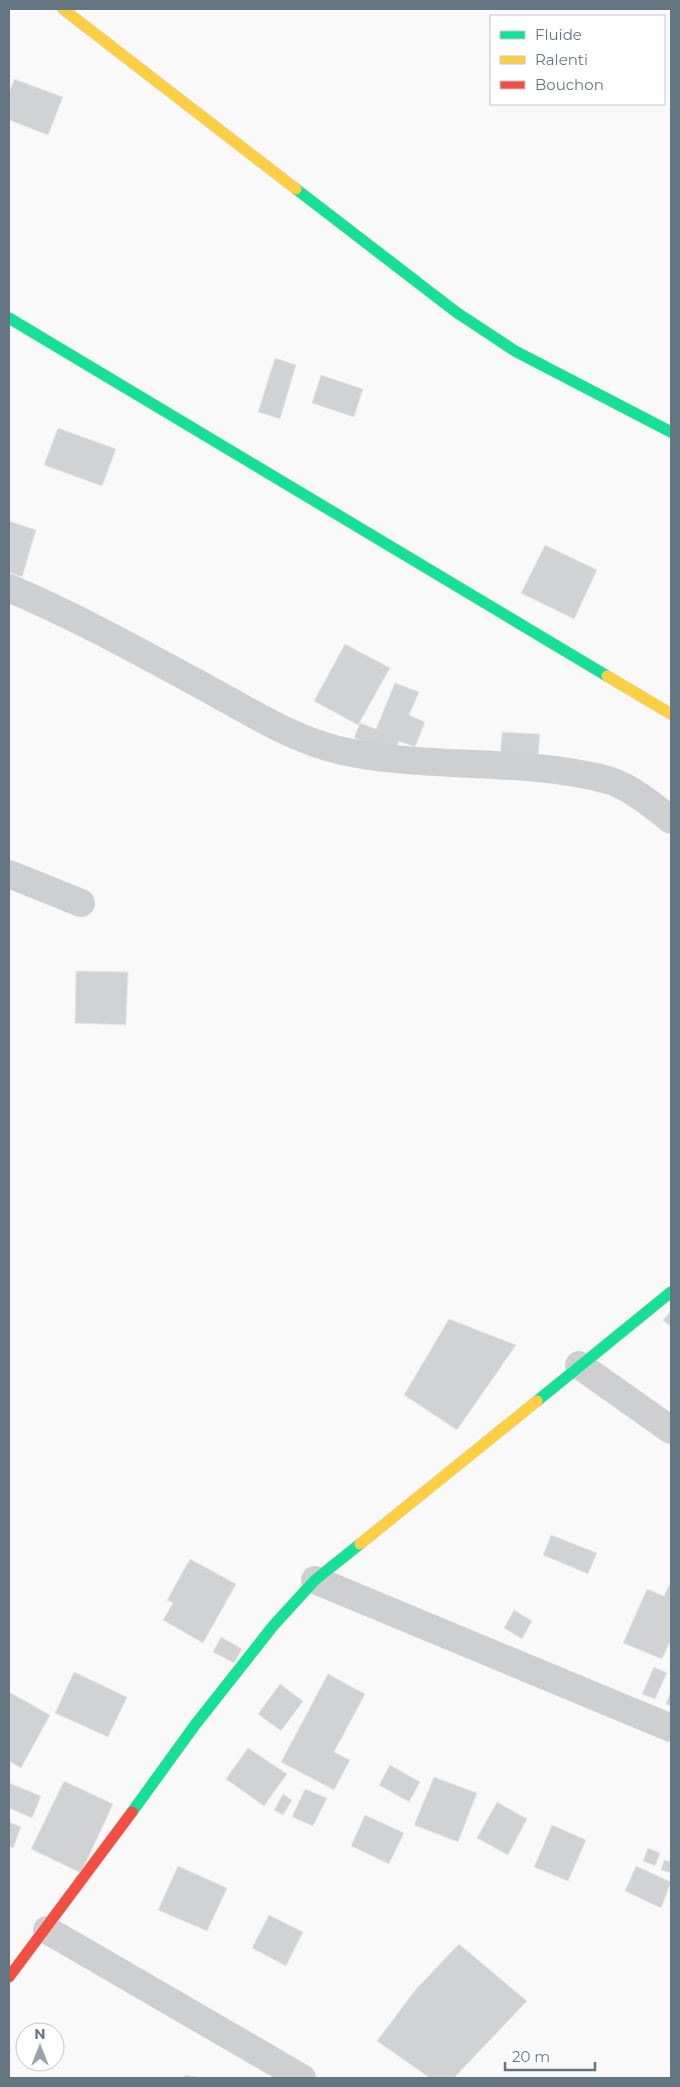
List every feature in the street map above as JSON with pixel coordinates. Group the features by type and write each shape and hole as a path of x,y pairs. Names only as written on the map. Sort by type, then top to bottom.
{"street":[{"path":"63,9 456,312 515,351 671,432"},
{"path":"9,318 671,714"},
{"path":"9,588 117,640 238,706 316,744 352,753 555,771 609,781 650,803 671,820"},
{"path":"9,874 80,902"},
{"path":"9,1977 47,1930 241,1665 284,1613 315,1580 671,1292"},
{"path":"579,1365 671,1430"},
{"path":"315,1580 671,1728"},
{"path":"47,1930 302,2078"}],"building":[{"path":"14,79 63,97 48,135 9,120 9,93"},
{"path":"275,358 296,365 280,419 258,412"},
{"path":"321,375 363,389 354,417 312,403"},
{"path":"58,428 116,449 102,486 44,465"},
{"path":"9,521 36,530 22,577 9,572"},
{"path":"545,545 597,570 574,619 521,593"},
{"path":"345,644 390,668 358,725 314,701"},
{"path":"395,683 419,692 409,715 425,722 415,747 399,741 394,753 354,738 360,723 376,729"},
{"path":"502,732 540,734 538,758 500,756"},
{"path":"76,971 128,972 126,1025 75,1023"},
{"path":"671,1311 671,1327 663,1320"},
{"path":"449,1319 516,1345 457,1430 404,1395"},
{"path":"551,1535 597,1553 588,1574 543,1555"},
{"path":"190,1559 236,1584 203,1643 163,1620 173,1603 167,1600"},
{"path":"669,1585 671,1586 671,1643 662,1659 623,1643 647,1589 664,1596"},
{"path":"514,1610 532,1621 522,1639 504,1628"},
{"path":"221,1637 242,1649 234,1663 213,1652"},
{"path":"654,1667 667,1673 655,1699 642,1694"},
{"path":"74,1672 127,1697 108,1737 55,1713"},
{"path":"328,1674 365,1694 334,1752 350,1760 334,1790 281,1762"},
{"path":"280,1684 303,1701 281,1731 258,1714"},
{"path":"671,1691 671,1706 666,1704"},
{"path":"9,1692 50,1715 21,1768 9,1761"},
{"path":"248,1748 287,1774 264,1806 226,1779"},
{"path":"390,1765 420,1782 409,1802 379,1785"},
{"path":"434,1777 477,1793 458,1842 414,1825"},
{"path":"64,1781 113,1804 81,1873 31,1849"},
{"path":"9,1783 41,1796 32,1818 9,1808"},
{"path":"305,1789 327,1798 313,1826 292,1817"},
{"path":"283,1794 292,1800 283,1815 274,1810"},
{"path":"497,1802 527,1819 508,1855 477,1838"},
{"path":"365,1815 404,1833 389,1864 351,1846"},
{"path":"9,1822 21,1827 13,1848 9,1846"},
{"path":"552,1825 586,1840 568,1881 534,1867"},
{"path":"648,1848 660,1853 655,1866 643,1861"},
{"path":"664,1860 671,1862 671,1873 661,1870"},
{"path":"178,1866 227,1888 207,1931 158,1910"},
{"path":"636,1866 671,1882 661,1908 625,1891"},
{"path":"269,1915 303,1932 286,1966 252,1948"},
{"path":"459,1944 527,2001 454,2078 430,2078 377,2041 416,1989"},
{"path":"185,2075 201,2078 184,2078"}],"traffic: fast":[{"path":"296,189 456,312 515,351 671,432"},
{"path":"9,318 607,676"},
{"path":"537,1401 671,1292"},
{"path":"132,1812 195,1725 273,1626 315,1580 360,1544"}],"traffic: slow":[{"path":"63,9 296,189"},
{"path":"607,676 671,714"},
{"path":"360,1544 537,1401"}],"traffic: jam":[{"path":"9,1977 132,1812"}]}
